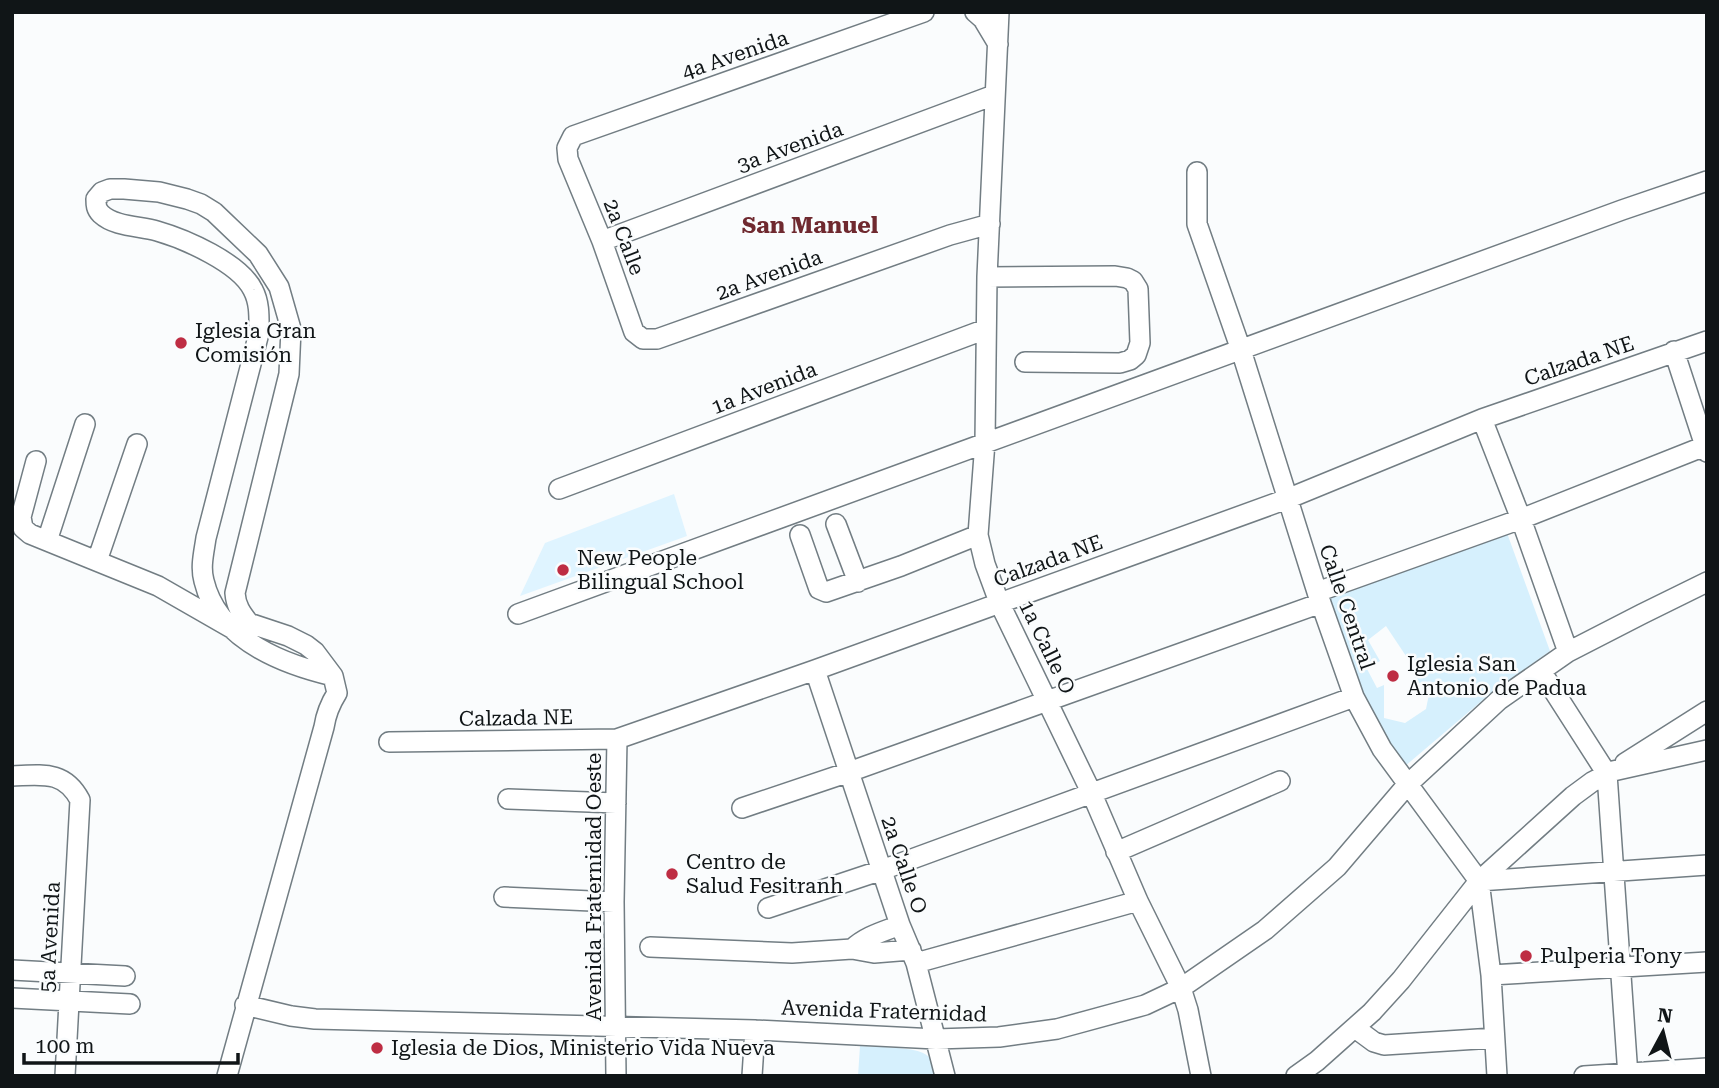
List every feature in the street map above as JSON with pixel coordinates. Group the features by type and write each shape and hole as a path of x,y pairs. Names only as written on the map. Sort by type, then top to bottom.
{"street":[{"name":"4a Avenida","path":"567,148 573,136 924,12"},
{"path":"975,12 984,19 998,44"},
{"name":"1a Calle O","path":"999,12 986,329 985,442 978,535 999,602 1181,988 1201,1076"},
{"name":"3a Avenida","path":"602,241 994,95"},
{"name":"2a Calle","path":"567,148 568,159 602,241 634,332 643,339"},
{"name":"Calle Central","path":"1197,172 1197,224 1354,697 1382,749 1406,785 1479,881 1491,975 1497,1076"},
{"path":"518,614 1707,181"},
{"path":"110,189 159,192 201,204 214,212 258,254 279,287 291,329 289,374 235,593 241,626 216,609 208,593 202,569 206,538 259,333 259,309 253,289 241,274 205,250 158,232 113,222 101,214 96,208 98,195 110,189"},
{"name":"2a Avenida","path":"643,339 657,340 950,235 990,224"},
{"path":"988,277 1115,276 1133,281 1138,289 1140,343 1136,355 1130,360 1121,363 1025,362"},
{"path":"253,289 281,294"},
{"name":"1a Avenida","path":"559,489 986,329"},
{"name":"Calzada NE","path":"389,741 617,739 1287,499 1482,419 1707,341"},
{"path":"742,808 1048,701 1706,449 1674,351"},
{"path":"1482,419 1568,652"},
{"path":"47,541 85,424"},
{"path":"97,561 137,444"},
{"path":"36,461 21,517 23,528 30,534 158,586 241,626 288,636 316,652 333,676 337,693 326,716 227,1076"},
{"path":"836,524 858,582"},
{"path":"800,535 820,589 825,592 858,582 978,535"},
{"name":"Avenida Fraternidad","path":"245,1005 314,1019 755,1030 936,1039 999,1037 1057,1029 1145,1004 1181,988 1265,930 1337,867 1406,785 1499,700 1568,652 1707,582"},
{"name":"2a Calle O","path":"815,670 900,926 914,957 945,1076"},
{"path":"1541,671 1610,773 1628,1074"},
{"path":"768,908 882,870 1354,697"},
{"path":"1296,1076 1355,1028 1401,980 1479,881 1573,796 1707,711"},
{"name":"Avenida Fraternidad Oeste","path":"616,1076 614,902 617,739"},
{"path":"1610,773 1707,750"},
{"name":"5a Avenida","path":"12,776 55,776 73,788 80,800 65,1076"},
{"path":"1116,852 1280,781"},
{"path":"508,799 616,803"},
{"path":"1479,881 1707,865"},
{"path":"504,897 614,902"},
{"path":"650,947 792,953 852,949 914,957 1138,901"},
{"path":"852,949 869,936 900,926"},
{"path":"1491,975 1707,962"},
{"path":"12,970 125,976"},
{"path":"12,998 130,1004"},
{"path":"1355,1028 1374,1042 1384,1045 1494,1038"},
{"path":"752,1076 755,1030"},
{"path":"1584,1076 1707,1068"}],"shaded area":[{"name":"New People Bilingual School","path":"674,494 687,536 520,596 545,543"},
{"path":"1507,533 1550,651 1491,693 1404,767 1361,692 1327,597","holes":["1386,626 1416,671 1414,680 1430,689 1426,709 1405,723 1384,718 1384,685 1377,688 1367,669 1380,661 1368,640"]},
{"path":"860,1046 918,1051 934,1062 939,1076 858,1076"}],"place":[{"name":"Iglesia Gran Comisión","path":"181,343"},
{"name":"New People Bilingual School","path":"563,570"},
{"name":"Iglesia San Antonio de Padua","path":"1393,676"},
{"name":"Centro de Salud Fesitranh","path":"672,874"},
{"name":"Pulperia Tony","path":"1526,956"},
{"name":"Iglesia de Dios, Ministerio Vida Nueva","path":"377,1048"}],"district":[{"name":"San Manuel","path":"810,225"}]}
